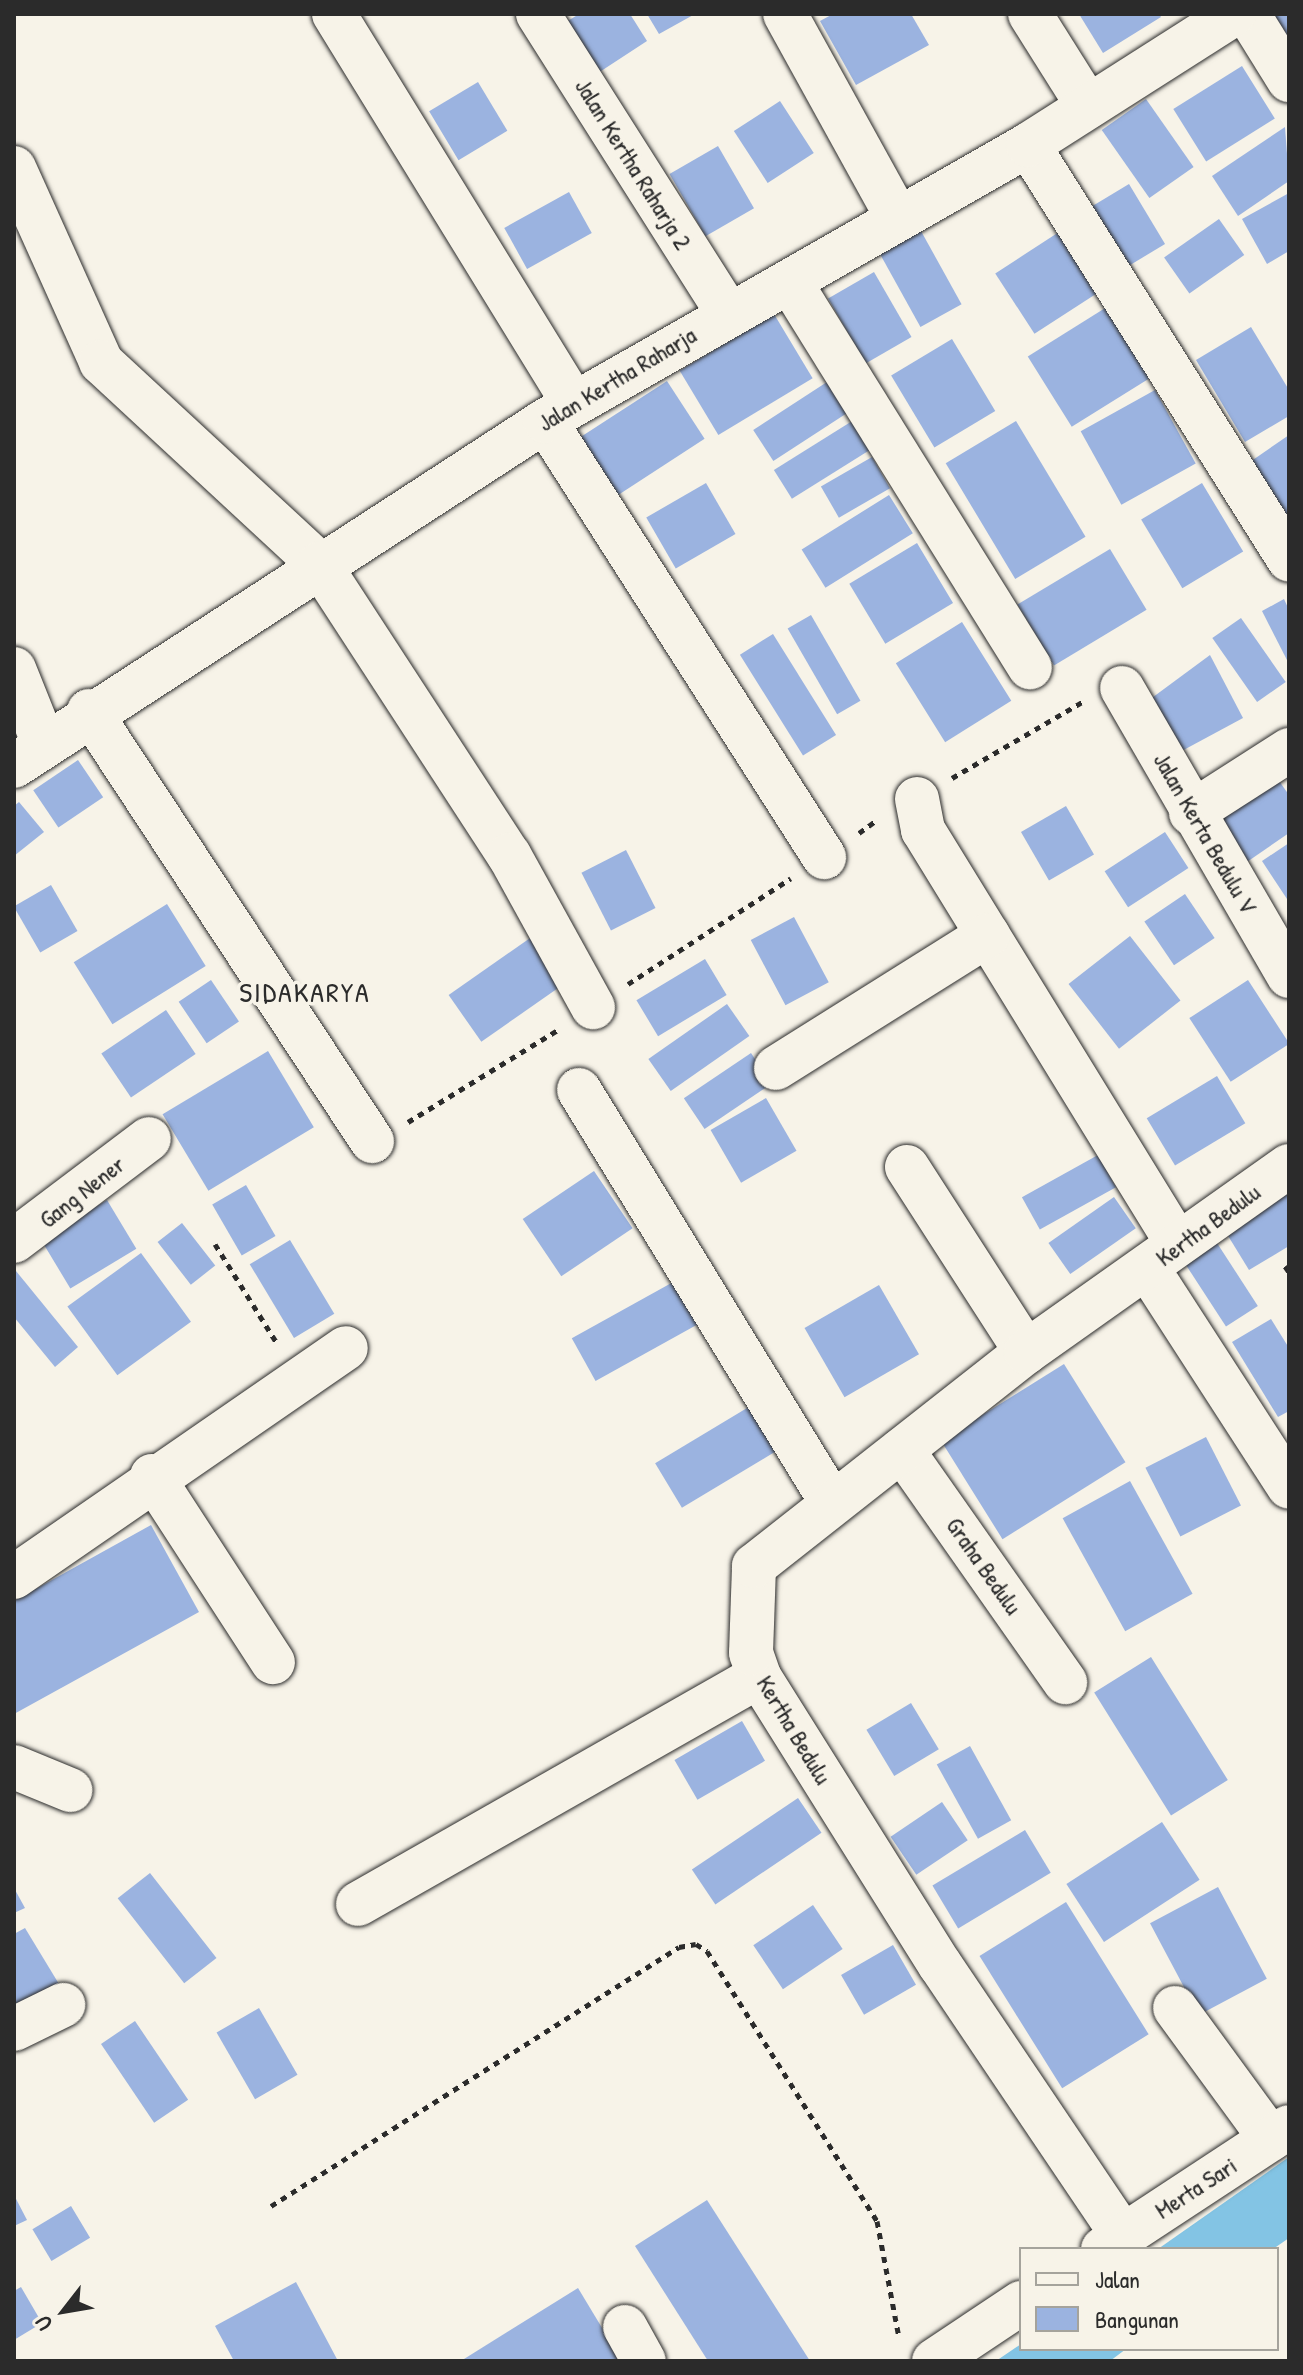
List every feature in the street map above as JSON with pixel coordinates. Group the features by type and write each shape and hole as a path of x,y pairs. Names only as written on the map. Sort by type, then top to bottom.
{"street":[{"path":"334,14 559,412 824,857"},
{"name":"Jalan Kertha Raharja 2","path":"538,14 728,313"},
{"path":"785,14 897,217"},
{"path":"1030,14 1088,106"},
{"name":"Jalan Kertha Raharja","path":"29,755 89,711 559,412 728,313 790,282 897,217 1028,145 1234,14"},
{"path":"1248,14 1289,80"},
{"path":"1028,145 1289,560"},
{"path":"14,168 101,362 319,564 509,855 593,1007"},
{"path":"790,282 1030,667"},
{"path":"14,669 29,755"},
{"name":"Jalan Kerta Bedulu V","path":"1122,688 1191,813 1289,976"},
{"path":"89,711 372,1141"},
{"path":"1191,813 1289,750"},
{"path":"917,799 923,830 1178,1244"},
{"path":"776,1068 988,935"},
{"path":"579,1090 830,1500"},
{"name":"Gang Nener","path":"14,1241 149,1139"},
{"name":"Kertha Bedulu","path":"1113,2242 759,1676 751,1653 754,1566 830,1500 902,1450 1026,1352 1289,1166"},
{"path":"907,1167 1026,1352"},
{"path":"1159,1286 1289,1487"},
{"path":"14,1577 152,1476 346,1348"},
{"name":"Graha Bedulu","path":"902,1450 1065,1682"},
{"path":"152,1476 273,1662"},
{"path":"358,1904 759,1676"},
{"path":"14,1767 70,1790"},
{"path":"14,2029 63,2005"},
{"path":"1175,2008 1280,2133"},
{"name":"Merta Sari","path":"1113,2242 1280,2133"},
{"path":"920,2356 1019,2304"}],"path":[{"path":"917,799 1113,684 1122,688"},
{"path":"372,1141 593,1007 824,857"},
{"path":"215,1244 298,1379"},
{"path":"271,2206 679,1947 696,1944 707,1951 877,2221 896,2329 920,2356"}],"water":[{"path":"1289,2157 1289,2238 1276,2247 1161,2247"},
{"path":"1019,2345 1019,2351 1123,2351 1110,2361 996,2361"}],"building":[{"path":"579,14 630,14 647,41 595,75 563,24"},
{"path":"647,14 695,14 659,34"},
{"path":"833,14 911,14 929,45 856,85 820,21"},
{"path":"1079,14 1159,14 1161,17 1103,53"},
{"path":"1265,14 1289,14 1289,52"},
{"path":"1242,66 1275,119 1206,162 1173,109"},
{"path":"478,82 507,131 458,160 429,111"},
{"path":"1146,99 1194,167 1149,198 1102,130"},
{"path":"780,101 814,153 768,183 734,131"},
{"path":"1285,127 1289,181 1238,216 1212,176"},
{"path":"718,146 754,208 706,236 670,174"},
{"path":"1129,184 1165,244 1126,267 1090,207"},
{"path":"569,192 592,233 527,269 504,228"},
{"path":"1289,193 1289,251 1267,264 1242,219"},
{"path":"1219,219 1244,255 1189,293 1164,257"},
{"path":"916,222 962,304 920,327 875,245"},
{"path":"1059,232 1098,292 1034,334 995,273"},
{"path":"874,272 912,337 866,363 828,298"},
{"path":"1110,305 1154,375 1072,427 1028,356"},
{"path":"774,314 813,378 718,435 680,371"},
{"path":"1251,327 1289,390 1289,416 1245,442 1196,360"},
{"path":"952,339 995,411 934,448 891,376"},
{"path":"667,381 705,439 618,495 581,437"},
{"path":"827,382 847,413 773,461 753,430"},
{"path":"1155,390 1196,463 1121,505 1081,431"},
{"path":"857,418 875,447 792,499 774,470"},
{"path":"1016,421 1086,537 1015,579 946,463"},
{"path":"1289,435 1289,525 1247,464"},
{"path":"872,457 890,488 839,518 821,486"},
{"path":"706,483 736,534 676,569 646,518"},
{"path":"1202,483 1243,552 1182,588 1141,520"},
{"path":"889,495 913,533 825,588 802,550"},
{"path":"917,543 953,603 885,644 849,584"},
{"path":"1110,549 1147,610 1054,665 1017,605"},
{"path":"1284,599 1289,610 1289,664 1262,611"},
{"path":"811,615 860,701 837,714 788,628"},
{"path":"1241,618 1286,682 1257,702 1212,638"},
{"path":"962,622 1011,701 945,742 896,663"},
{"path":"773,634 836,735 803,756 740,655"},
{"path":"1210,655 1243,718 1178,753 1145,703"},
{"path":"78,760 103,797 58,828 33,790"},
{"path":"1272,771 1289,795 1289,833 1244,864 1210,815"},
{"path":"19,802 44,832 14,856 14,806"},
{"path":"1066,806 1094,854 1049,880 1021,832"},
{"path":"1165,832 1188,868 1128,907 1105,871"},
{"path":"1289,843 1289,902 1262,861"},
{"path":"626,850 656,908 611,931 581,873"},
{"path":"51,885 78,931 40,952 14,906"},
{"path":"1185,894 1215,938 1174,965 1144,921"},
{"path":"167,904 206,966 112,1024 74,962"},
{"path":"794,917 829,982 785,1005 751,940"},
{"path":"533,936 566,983 481,1042 449,995"},
{"path":"1130,936 1180,1001 1119,1049 1069,984"},
{"path":"705,959 727,995 658,1036 636,1000"},
{"path":"211,980 239,1021 207,1043 179,1002"},
{"path":"1248,980 1289,1044 1231,1082 1189,1018"},
{"path":"727,1004 749,1036 671,1091 648,1059"},
{"path":"166,1010 196,1054 131,1098 101,1054"},
{"path":"268,1051 314,1127 208,1191 163,1114"},
{"path":"751,1053 772,1084 705,1129 684,1098"},
{"path":"1217,1076 1245,1123 1175,1165 1147,1118"},
{"path":"766,1098 797,1151 741,1183 711,1130"},
{"path":"1098,1155 1116,1187 1040,1230 1022,1197"},
{"path":"594,1171 633,1228 561,1276 523,1219"},
{"path":"246,1185 276,1236 242,1256 212,1204"},
{"path":"1289,1192 1289,1246 1249,1270 1222,1226"},
{"path":"1114,1197 1136,1228 1070,1274 1048,1243"},
{"path":"107,1200 136,1249 70,1289 41,1240"},
{"path":"182,1223 215,1266 191,1285 158,1242"},
{"path":"290,1240 334,1314 294,1338 250,1264"},
{"path":"1217,1243 1258,1306 1226,1327 1185,1264"},
{"path":"141,1253 191,1322 117,1375 67,1306"},
{"path":"16,1271 78,1347 55,1367 14,1317"},
{"path":"675,1281 699,1324 596,1381 572,1338"},
{"path":"879,1285 919,1354 845,1397 805,1328"},
{"path":"1271,1319 1289,1348 1289,1411 1278,1417 1232,1342"},
{"path":"1064,1364 1125,1462 1003,1539 941,1441"},
{"path":"752,1405 779,1450 682,1508 655,1463"},
{"path":"1206,1437 1241,1506 1180,1536 1145,1468"},
{"path":"1130,1481 1193,1594 1125,1631 1063,1518"},
{"path":"151,1525 199,1612 14,1714 14,1601"},
{"path":"1151,1657 1228,1780 1171,1815 1094,1693"},
{"path":"911,1703 939,1749 894,1776 866,1730"},
{"path":"742,1721 765,1761 697,1800 674,1760"},
{"path":"970,1746 1011,1820 978,1839 937,1764"},
{"path":"798,1798 821,1833 715,1904 692,1870"},
{"path":"942,1802 968,1840 916,1875 891,1837"},
{"path":"1162,1822 1200,1880 1104,1942 1066,1884"},
{"path":"1025,1830 1051,1873 958,1928 932,1886"},
{"path":"150,1873 216,1958 184,1983 118,1898"},
{"path":"1218,1887 1267,1979 1199,2015 1150,1923"},
{"path":"14,1888 25,1908 14,1913"},
{"path":"1066,1902 1149,2034 1062,2088 979,1956"},
{"path":"813,1905 843,1949 783,1989 753,1945"},
{"path":"25,1928 62,1989 14,2005 14,1934"},
{"path":"893,1945 916,1985 864,2015 841,1975"},
{"path":"259,2008 298,2075 255,2099 217,2032"},
{"path":"135,2021 188,2100 154,2123 101,2044"},
{"path":"14,2195 27,2220 14,2226"},
{"path":"707,2200 810,2361 708,2361 635,2246"},
{"path":"71,2206 90,2238 51,2261 32,2229"},
{"path":"296,2282 338,2361 234,2361 215,2326"},
{"path":"21,2287 42,2323 14,2340 14,2291"},
{"path":"578,2288 622,2361 465,2361 464,2359"}],"district":[{"name":"SIDAKARYA","path":"305,992"}]}
